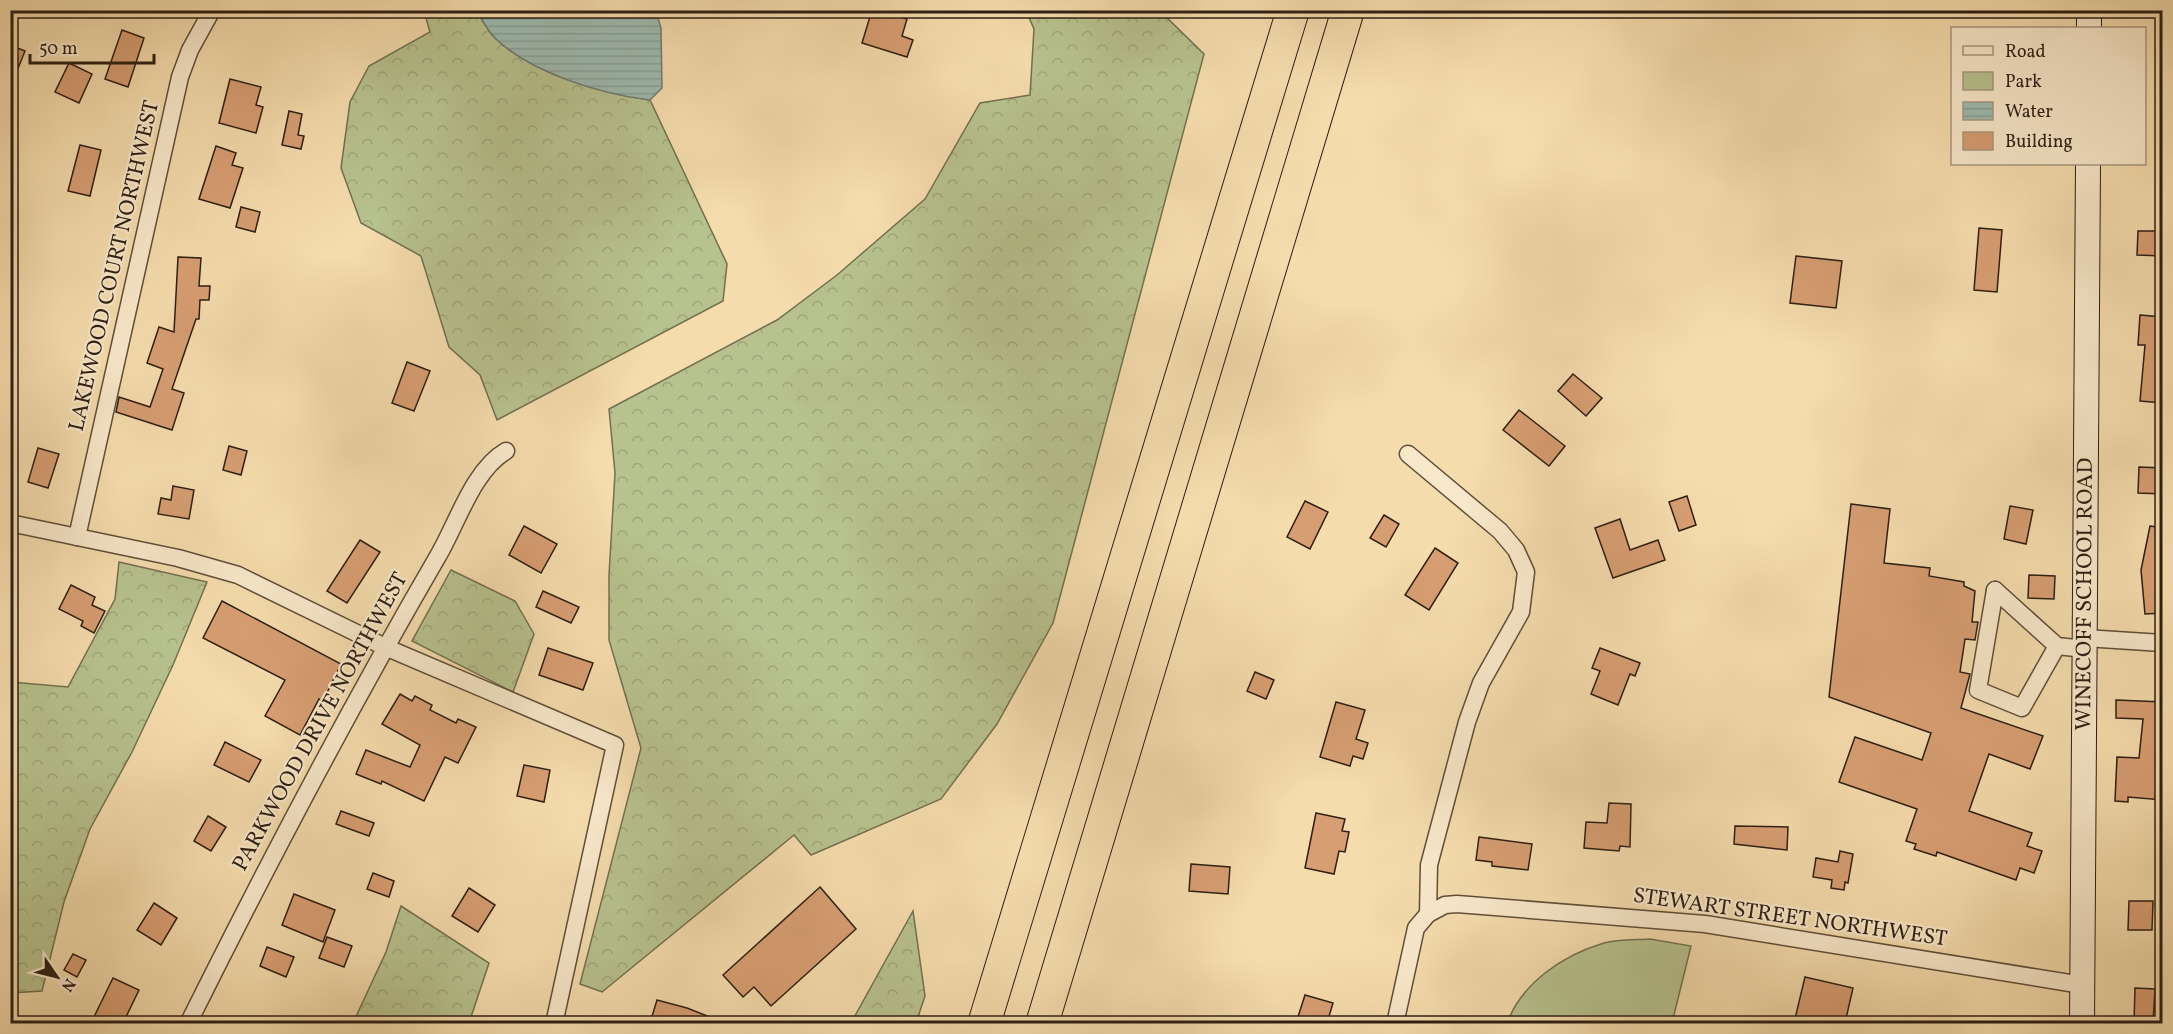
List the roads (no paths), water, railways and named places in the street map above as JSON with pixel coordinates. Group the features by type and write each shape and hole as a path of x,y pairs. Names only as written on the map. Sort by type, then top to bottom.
{"highway":[{"path":"984,1023 1293,10"},
{"path":"1042,1023 1215,458 1348,10"}],"street":[{"name":"LAKEWOOD COURT NORTHWEST","path":"76,537 180,77 190,50 212,10"},
{"path":"2089,10 2089,27"},
{"name":"WINECOFF SCHOOL ROAD","path":"2082,1023 2088,165"},
{"name":"PARKWOOD DRIVE NORTHWEST","path":"188,1023 260,877 385,647 451,535 480,476 493,459 506,451"},
{"path":"1395,1023 1416,928 1428,914 1428,865 1467,722 1481,682 1521,612 1526,572 1516,550 1500,531 1408,454"},
{"path":"10,523 178,558 238,575 385,647 615,746 554,1023"},
{"path":"2057,646 2022,708 1978,690 1995,590 2057,646 2085,643 2163,643"},
{"name":"STEWART STREET NORTHWEST","path":"1428,914 1445,906 1457,904 1706,924 2082,985"}],"water":[{"path":"477,11 656,11 661,28 662,88 650,100 610,93 568,80 528,62 510,50 495,38"}]}
